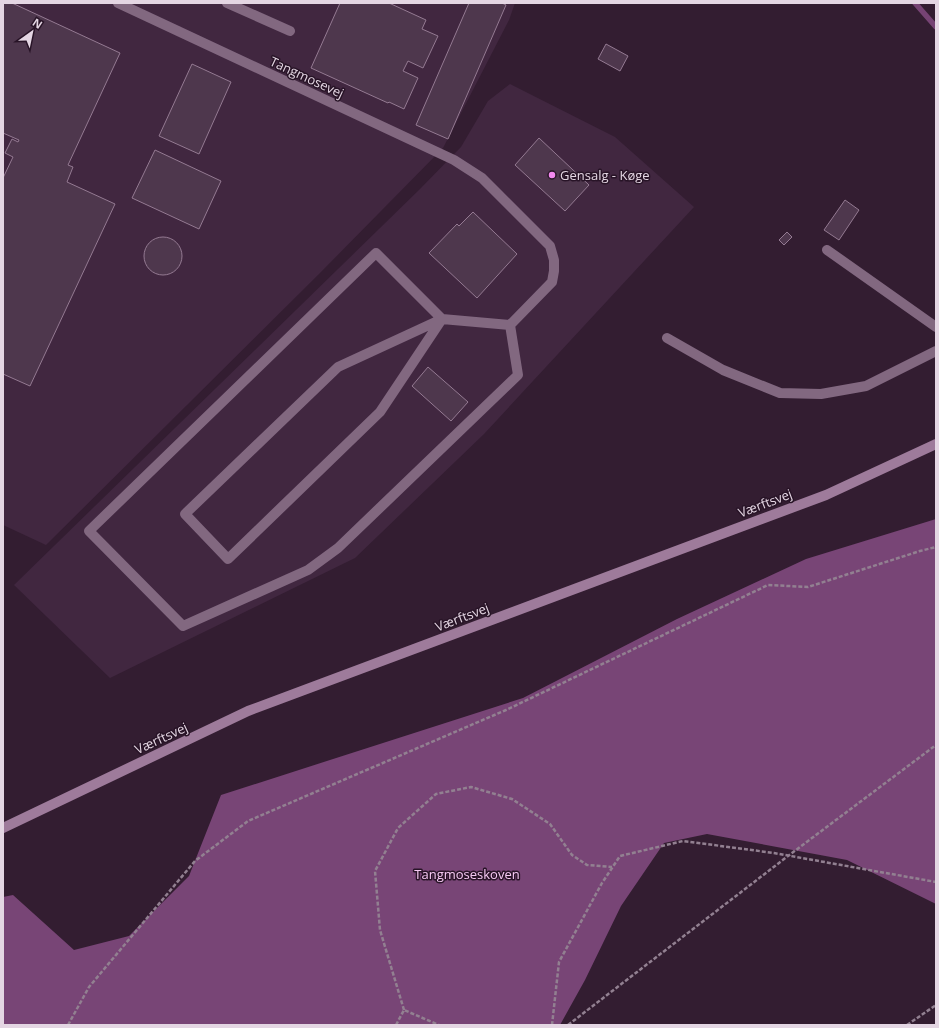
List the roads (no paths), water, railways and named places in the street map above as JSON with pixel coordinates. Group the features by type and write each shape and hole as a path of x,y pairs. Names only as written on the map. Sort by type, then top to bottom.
{"street":[{"name":"Værftsvej","path":"3,828 248,711 826,495 936,444"}],"lane":[{"name":"Tangmosevej","path":"118,3 454,160 482,178 550,246 554,260 552,282 510,325"},
{"path":"227,3 290,31"},
{"path":"827,250 936,326"},
{"path":"442,319 376,254 89,531 183,626 308,570 338,548 518,375 510,325 442,319 338,367 185,514 228,559 380,412 442,319"},
{"path":"667,338 723,370 780,393 821,394 866,386 936,351"}],"waterway":[{"path":"915,3 936,27"}],"place":[{"name":"Gensalg - Køge","path":"552,175"}],"park label":[{"name":"Tangmoseskoven","path":"467,874"}]}
